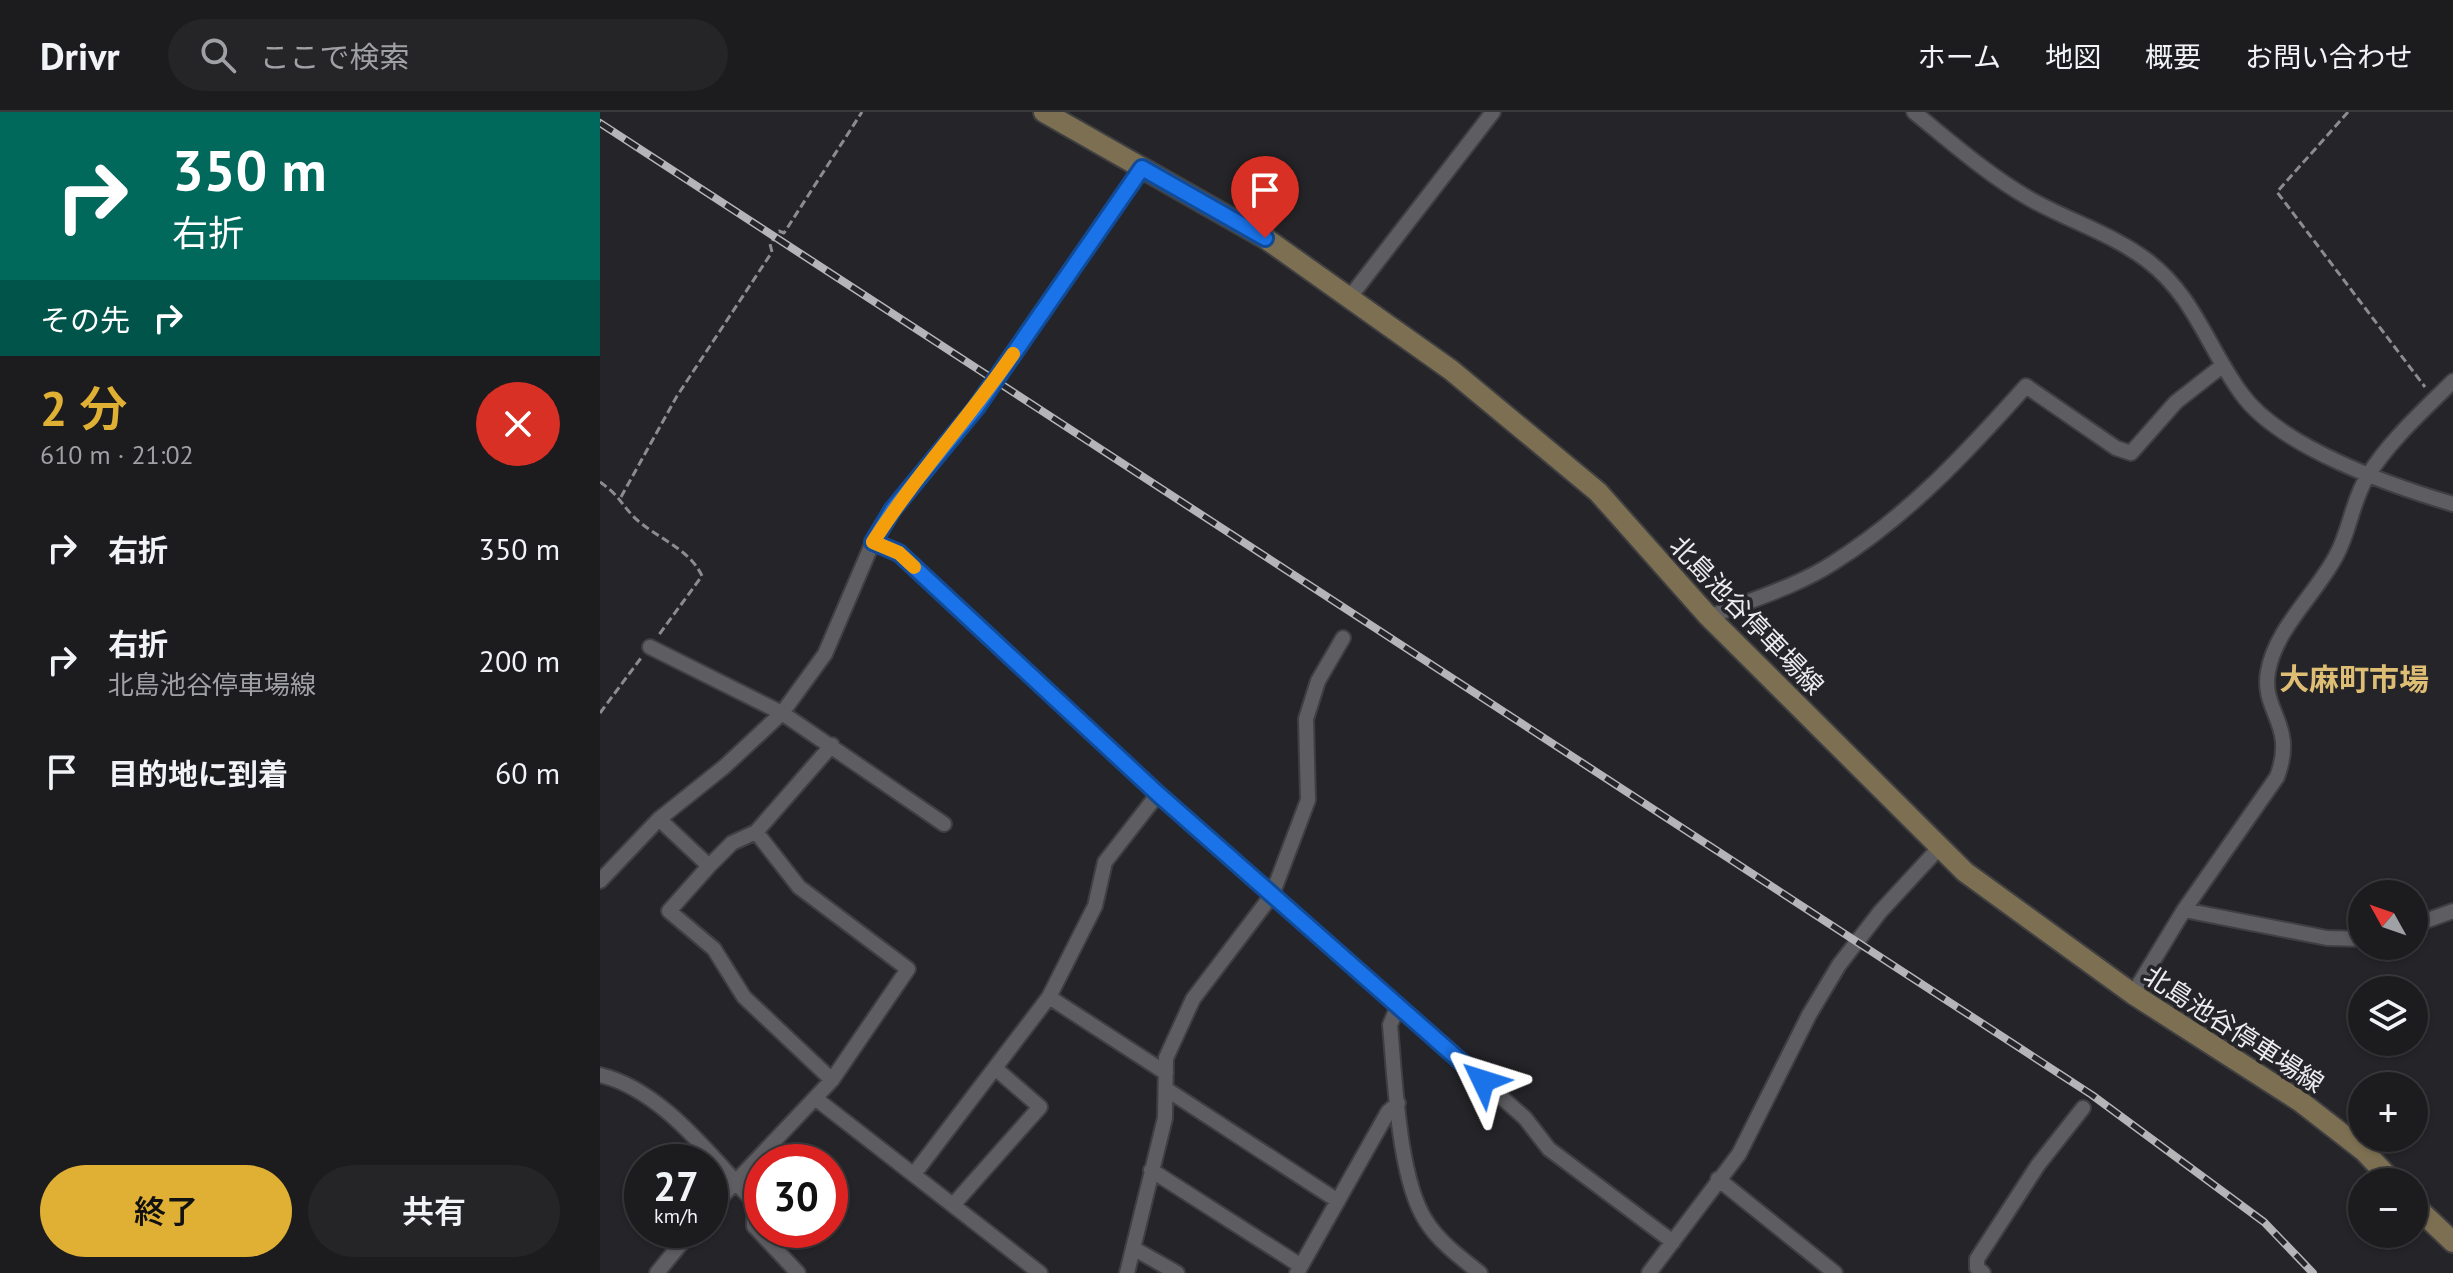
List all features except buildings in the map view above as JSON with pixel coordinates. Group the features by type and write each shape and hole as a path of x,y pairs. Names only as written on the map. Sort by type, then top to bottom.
{"main road":[{"name":"北島池谷停車場線","path":"1044,112 1265,238 1451,370 1598,492 1709,617 1939,848 2016,912 2133,994 2301,1102 2364,1151 2380,1168"},
{"path":"2428,1218 2453,1242"}],"street":[{"path":"1350,297 1493,112"},
{"path":"1914,112 1991,175 2147,260 2174,283 2202,322 2222,366 2244,397 2276,426 2367,477 2453,504"},
{"path":"600,881 659,819 724,767 782,713 825,654 873,542 893,509 976,408 1142,168"},
{"path":"1709,617 1831,565 1874,534 1925,493 2026,386 2116,448 2131,453 2176,402 2222,366"},
{"path":"2133,994 2184,910 2277,777 2285,755 2284,737 2266,686 2269,667 2281,638 2338,554 2367,477 2453,381"},
{"path":"873,542 899,553 1158,794 1525,1118 1549,1149 1673,1242"},
{"path":"1127,1273 1165,1118 1166,1058 1176,1030 1193,999 1272,895 1308,800 1306,719 1318,681 1343,638"},
{"path":"650,647 782,713 944,824"},
{"path":"832,745 756,832 732,843 669,911 714,949 744,997 832,1080"},
{"path":"914,1174 1049,997 1095,906 1105,862 1158,794"},
{"path":"659,819 709,866"},
{"path":"728,1186 832,1080 908,969 799,887 756,832"},
{"path":"1649,1273 1739,1154 1809,1015 1839,965 1880,912 1939,848"},
{"path":"2184,910 2327,938 2348,939"},
{"path":"2428,920 2453,911"},
{"path":"1049,997 1166,1073"},
{"path":"1398,1006 1390,1025 1398,1103 1412,1183 1426,1221 1480,1273"},
{"path":"953,1205 1040,1107 995,1068"},
{"path":"600,1075 642,1094 733,1180 755,1203 754,1226 798,1273"},
{"path":"1166,1089 1338,1201"},
{"path":"815,1098 1040,1273"},
{"path":"1151,1170 1299,1270 1388,1112 1398,1103"},
{"path":"1983,1273 1977,1268 1977,1259 2038,1165 2083,1108"},
{"path":"1718,1179 1835,1273"},
{"path":"657,1273 677,1248"},
{"path":"1133,1248 1177,1273"}],"path":[{"path":"621,497 677,396 772,252 770,244 779,231 784,233 862,112"},
{"path":"2348,112 2277,192 2435,399"},
{"path":"600,482 621,497 631,513 696,563 702,576 600,713"}],"railway":[{"path":"600,123 2092,1095 2264,1222 2313,1273"}],"slow traffic":[{"path":"914,567 899,553 873,542 893,509 976,408 1013,354"}],"district":[{"name":"大麻町市場","path":"2354,678"}],"route":[{"path":"1265,238 1142,168 976,408 893,509 873,542 899,553 1158,794 1483,1081"}]}
